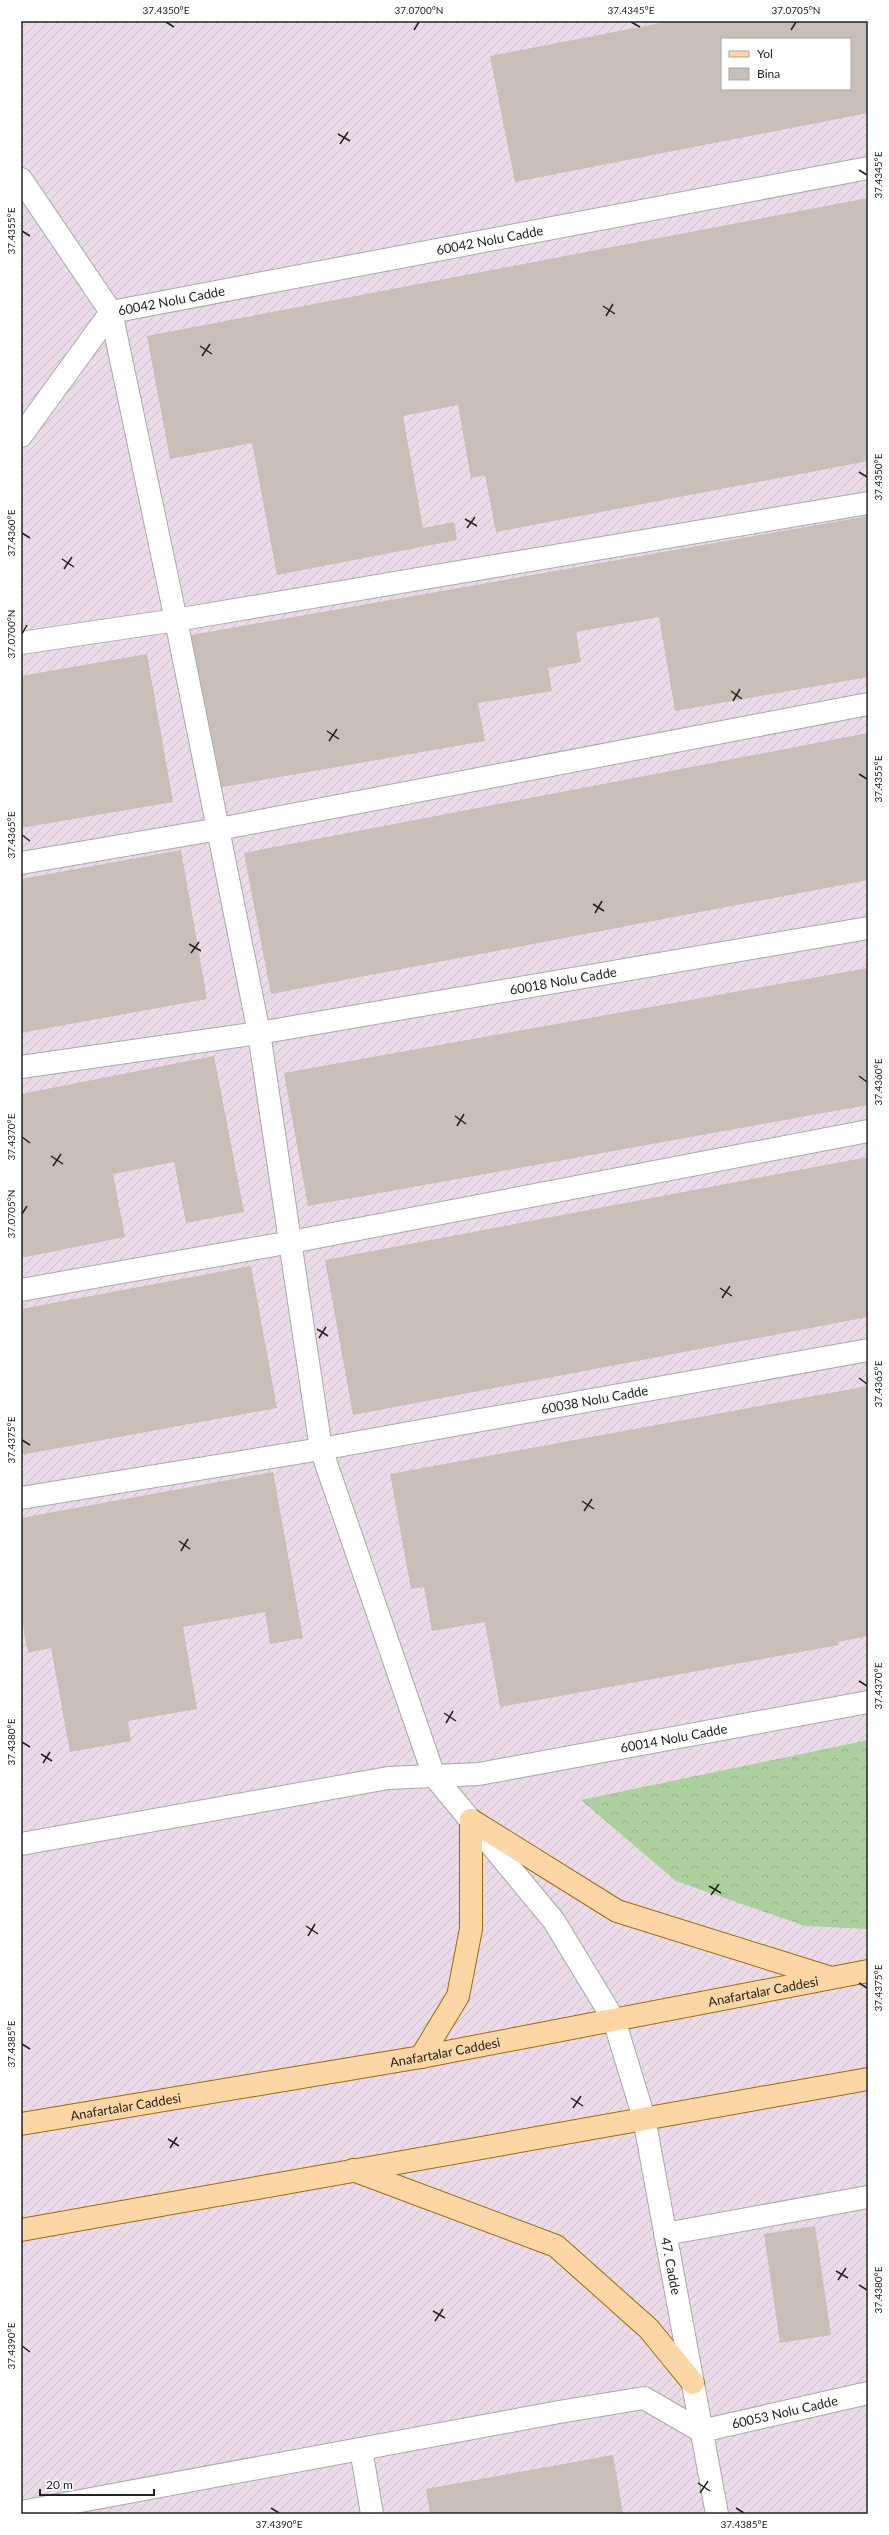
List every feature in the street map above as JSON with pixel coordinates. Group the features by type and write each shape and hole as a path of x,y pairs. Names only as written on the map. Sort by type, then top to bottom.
{"main road":[{"path":"471,1820 617,1911 830,1978"},
{"path":"421,2057 458,1996 470,1929 471,1820"},
{"name":"Anafartalar Caddesi","path":"21,2124 421,2057 868,1971"},
{"path":"21,2230 868,2079"},
{"path":"352,2170 556,2246 649,2329 693,2384"}],"street":[{"name":"60042 Nolu Cadde","path":"111,312 868,168"},
{"path":"21,179 111,312 219,829 259,1033 321,1449 434,1776"},
{"path":"21,436 111,312"},
{"path":"21,643 176,620 868,503"},
{"path":"21,863 219,829 868,704"},
{"name":"60018 Nolu Cadde","path":"21,1067 259,1033 868,928"},
{"path":"21,1290 291,1242 868,1131"},
{"name":"60038 Nolu Cadde","path":"21,1498 321,1449 868,1350"},
{"name":"60014 Nolu Cadde","path":"21,1844 388,1778 479,1774 868,1702"},
{"name":"47. Cadde","path":"434,1776 554,1921 614,2020 644,2118 717,2514"},
{"path":"665,2234 868,2197"},
{"name":"60053 Nolu Cadde","path":"701,2431 868,2393"},
{"path":"21,2512 644,2398 701,2431"},
{"path":"361,2449 372,2514"}],"shaded area":[{"path":"21,21 868,21 868,2514 21,2514"}],"green space":[{"path":"868,1740 868,1929 805,1926 676,1881 581,1800"}],"building":[{"path":"671,21 868,21 868,113 515,182 490,56"},
{"path":"868,198 868,461 496,532 485,475 471,478 458,405 403,416 423,528 454,522 457,540 277,575 252,443 170,459 147,336"},
{"path":"868,516 868,677 675,711 659,617 576,632 581,662 548,668 552,691 478,703 485,741 217,788 191,635"},
{"path":"147,654 173,802 21,828 21,676"},
{"path":"868,733 868,880 271,994 244,853"},
{"path":"181,850 207,999 21,1033 21,879"},
{"path":"868,968 868,1105 308,1206 284,1073"},
{"path":"214,1056 244,1212 186,1223 174,1162 113,1174 125,1237 21,1258 21,1094"},
{"path":"868,1157 868,1317 353,1415 325,1260"},
{"path":"251,1266 277,1408 21,1455 21,1309"},
{"path":"868,1386 868,1636 838,1642 839,1645 500,1707 485,1622 432,1631 424,1587 411,1589 390,1474"},
{"path":"273,1472 303,1638 270,1644 265,1612 183,1627 197,1709 128,1721 131,1741 70,1752 51,1648 28,1653 21,1616 21,1518"},
{"path":"815,2226 831,2335 780,2343 764,2234"},
{"path":"613,2455 623,2514 430,2514 426,2489"}]}
